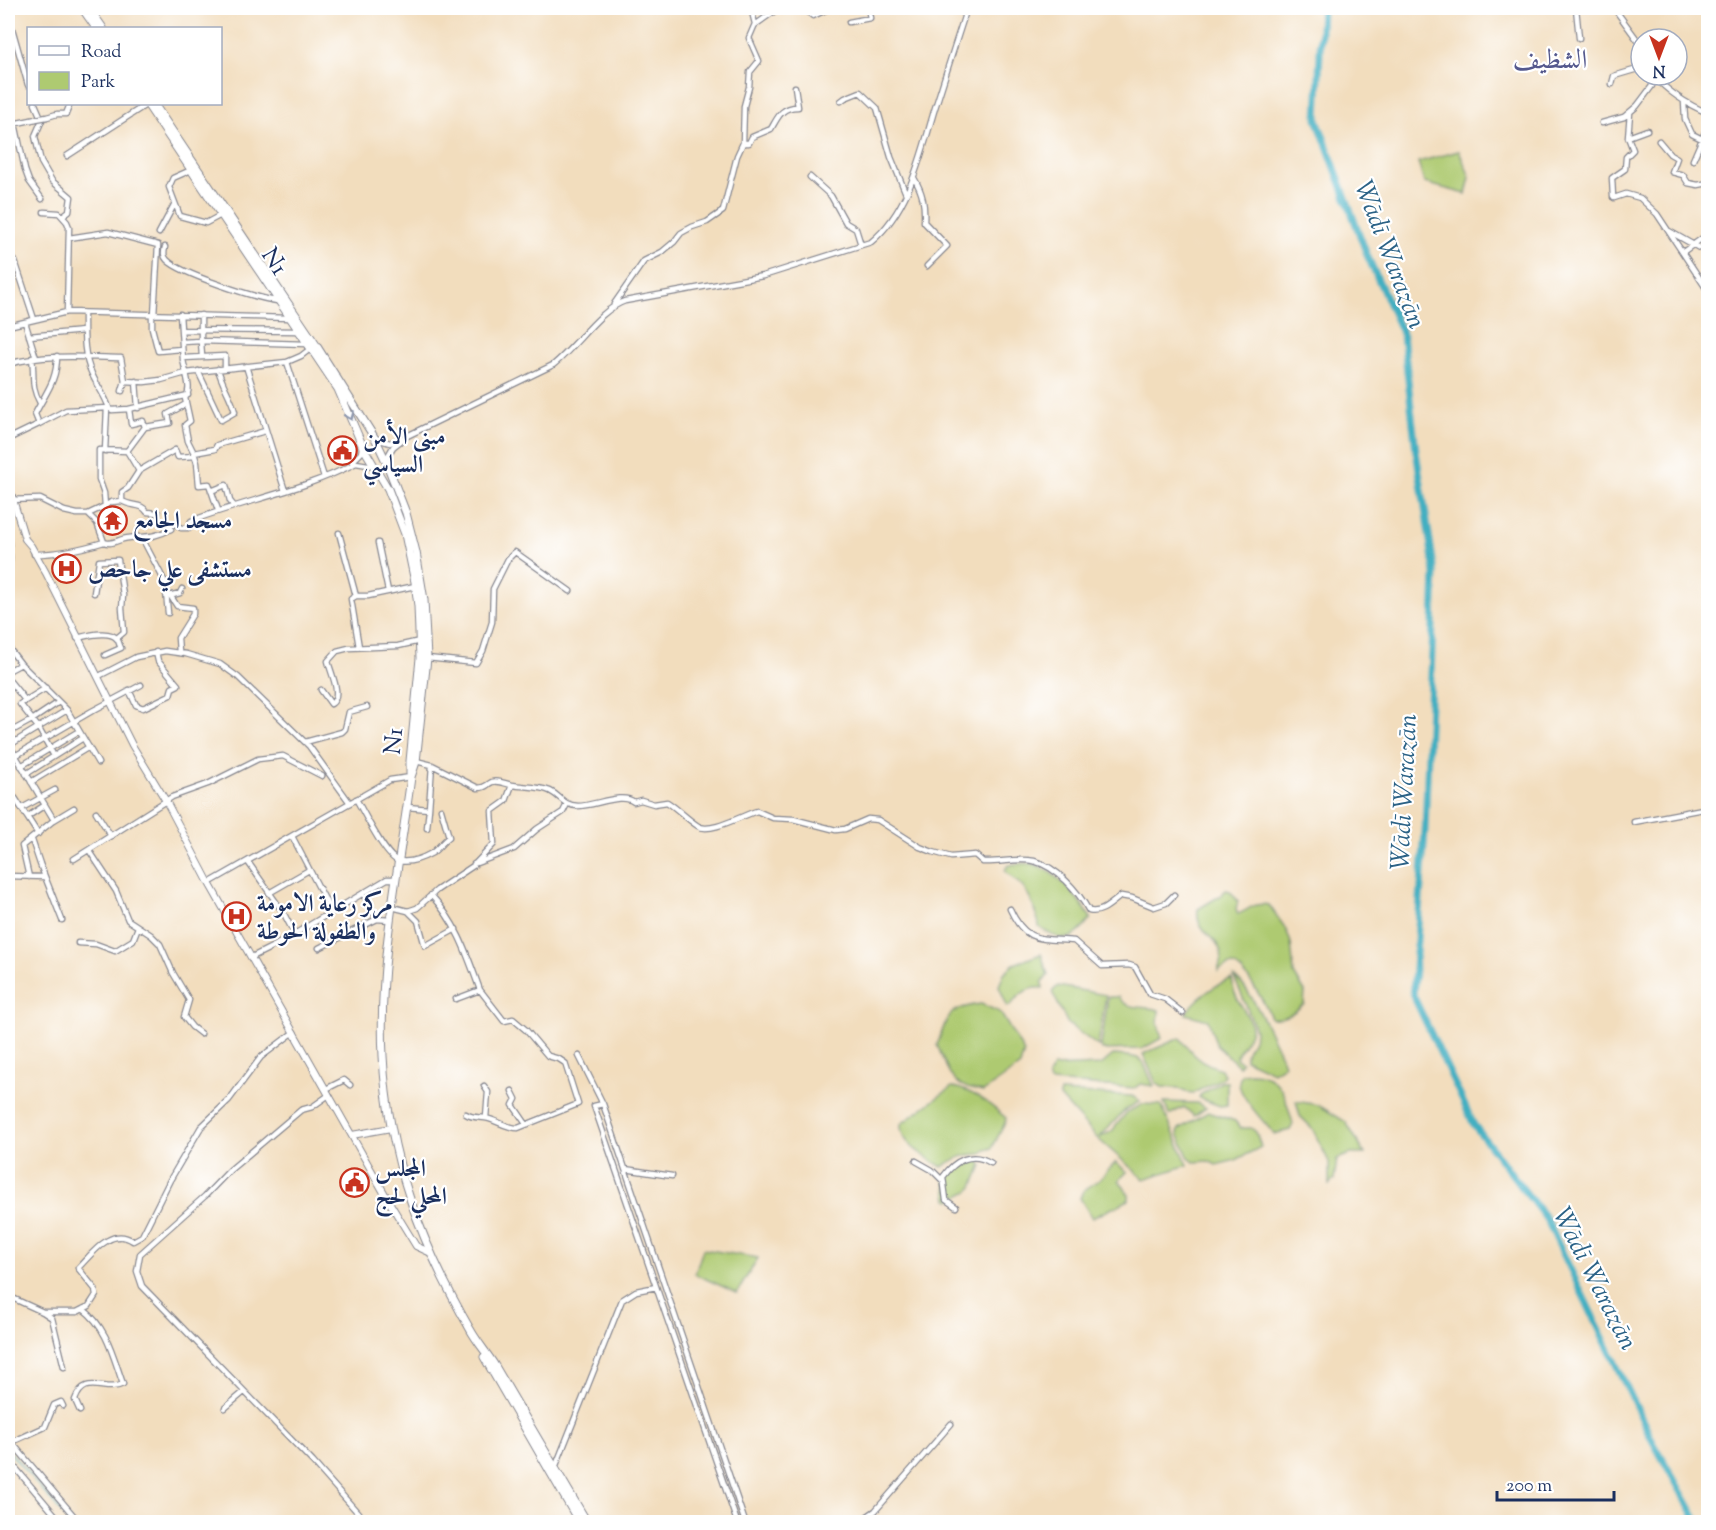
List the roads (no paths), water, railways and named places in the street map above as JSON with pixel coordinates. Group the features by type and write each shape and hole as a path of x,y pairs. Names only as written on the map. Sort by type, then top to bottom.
{"highway":[{"path":"82,8 95,27"},
{"path":"89,8 102,27"},
{"name":"N1","path":"150,105 338,389 362,444 388,489 405,534 416,585 420,642 418,694 410,761 411,777"},
{"name":"N1","path":"150,105 316,345 375,438 406,513 416,552 424,606 427,658 416,761 411,777 383,982 383,1056 391,1128 403,1183 429,1252 488,1366 579,1522"},
{"path":"362,444 363,439 367,436 375,438"},
{"path":"374,466 377,470 382,470 385,461"},
{"name":"N1","path":"477,1341 493,1363 587,1522"}],"main road":[{"path":"8,483 10,500 24,536 46,573 132,745 166,801 209,883 416,1246 429,1252"},
{"path":"352,1135 391,1128"}],"street":[{"path":"751,8 755,25"},
{"path":"375,438 390,443 553,365 570,351 614,305 644,261 662,252 681,233 707,222 723,211 737,156 743,143 744,106 750,72 759,61 749,38 755,25 779,8"},
{"path":"803,8 813,16 830,8"},
{"path":"849,22 870,18 869,8"},
{"path":"614,305 625,301 763,276 820,256 871,242 882,233 892,220 914,177 967,8"},
{"path":"1575,8 1579,38"},
{"path":"1614,8 1629,29"},
{"path":"8,14 27,81"},
{"path":"1612,84 1614,76 1629,72"},
{"path":"743,143 749,143 752,137 771,129 777,115 785,109 798,107 795,87"},
{"path":"1602,123 1630,113 1652,87"},
{"path":"1664,87 1684,102 1708,113 1706,130 1693,160"},
{"path":"841,101 860,92 877,108 891,157 906,194"},
{"path":"1684,102 1685,119 1692,135 1708,142"},
{"path":"35,105 42,120 35,136 41,162 52,181 71,197 69,211 62,216"},
{"path":"8,125 66,114 70,105"},
{"path":"67,156 147,105"},
{"path":"1630,113 1628,136 1633,150 1626,157 1625,169 1612,178 1614,198 1626,194 1640,198 1657,214 1708,291"},
{"path":"15,123 29,181 42,199"},
{"path":"1628,136 1647,130"},
{"path":"1659,141 1670,154 1677,158 1672,172 1683,175 1689,183 1698,185 1708,183"},
{"path":"191,170 173,178 169,187 180,216 206,223 221,215"},
{"path":"810,177 831,196 846,223 856,229 861,245"},
{"path":"914,177 925,205 924,222 946,246 927,266"},
{"path":"159,233 175,203"},
{"path":"44,212 57,213 68,225 67,312"},
{"path":"1668,231 1708,253"},
{"path":"69,238 108,232 158,245 152,328 158,351 182,349"},
{"path":"1683,252 1708,234"},
{"path":"165,247 166,259 181,268 251,295 278,301"},
{"path":"15,261 34,319"},
{"path":"8,326 67,312 290,318"},
{"path":"84,313 86,356 91,373 106,397 108,408 105,451"},
{"path":"180,314 188,394 185,398 190,421 185,425 195,454 199,485 209,484 218,510"},
{"path":"201,315 202,357"},
{"path":"25,322 34,358 32,375 34,392 40,403"},
{"path":"181,330 299,331"},
{"path":"30,336 84,331"},
{"path":"182,342 308,347"},
{"path":"125,381 144,382 198,371 287,363 301,356 308,347"},
{"path":"39,424 35,414 52,385 57,371 57,356"},
{"path":"8,364 57,356 121,358 125,381 122,391"},
{"path":"183,358 225,356 225,368"},
{"path":"287,363 324,477"},
{"path":"246,366 285,491"},
{"path":"198,371 220,420 235,412 231,396 220,378 218,369"},
{"path":"136,381 138,408"},
{"path":"8,439 66,410 138,408 188,394"},
{"path":"127,451 145,427 170,423 168,414 186,404"},
{"path":"129,409 131,424 143,421 145,427"},
{"path":"122,501 122,492 128,488 140,471 175,450 178,457 195,454 216,449 217,445 225,442 265,431"},
{"path":"385,461 393,447 407,436"},
{"path":"343,470 359,456 362,444"},
{"path":"105,506 104,493 99,480 99,450 127,451"},
{"path":"127,451 140,471"},
{"path":"34,554 48,555 104,542 109,544 125,539 161,534 171,529 170,527 175,523 181,528 189,528 191,521 218,510 285,491 357,463 374,466"},
{"path":"211,491 226,485 230,501 234,506"},
{"path":"10,500 40,499 57,509 77,514 88,514 111,502 122,501 130,506 146,509 147,512 158,513"},
{"path":"88,514 97,523 104,542"},
{"path":"339,533 356,596"},
{"path":"8,535 10,558 8,579"},
{"path":"142,538 163,576 168,596 168,614"},
{"path":"378,543 388,591"},
{"path":"427,658 476,663 483,651 492,622 493,589 508,559 515,552 570,591"},
{"path":"94,593 99,561 118,560 123,596 124,632 117,638"},
{"path":"359,647 351,599 356,596 368,596 416,585"},
{"path":"168,596 180,593 182,589"},
{"path":"168,596 177,606 193,608 193,614 178,638 179,652"},
{"path":"77,638 103,634 117,638 121,648 105,655"},
{"path":"321,690 331,704 335,701 336,687 328,661 337,651 420,642"},
{"path":"8,647 21,664 67,710 98,763"},
{"path":"129,690 136,705 143,708 170,695 172,688 178,685 158,661 156,652"},
{"path":"99,676 136,657 156,652 179,652 220,664 238,677 305,742 350,803"},
{"path":"8,671 21,664"},
{"path":"8,679 25,700"},
{"path":"8,759 141,685"},
{"path":"46,688 20,704 38,727 54,756"},
{"path":"8,733 59,702"},
{"path":"305,742 342,732 345,729 349,712 367,707"},
{"path":"54,820 8,745 67,710"},
{"path":"21,766 80,731"},
{"path":"26,774 83,738"},
{"path":"32,783 89,747"},
{"path":"74,859 166,801 208,784 250,763 283,756 322,776"},
{"path":"416,761 432,765 478,788 496,782 551,791 562,802 576,806 593,805 621,798 654,804 667,802 700,828 709,828 757,811 773,818 793,819 836,830 845,829 868,819 878,820 920,847 933,852 957,857 975,855 987,862 1036,861 1055,872 1080,896 1089,910 1094,912 1100,911 1121,896 1154,907 1168,902 1174,895"},
{"path":"427,828 432,765"},
{"path":"209,883 390,780 411,777"},
{"path":"408,911 417,908 474,864 494,844 492,811 506,801 512,785"},
{"path":"22,808 55,790"},
{"path":"8,800 15,798 38,834"},
{"path":"356,799 388,854 399,861 412,861 434,852 442,841 449,837 441,808"},
{"path":"474,864 514,849 537,829 563,812 567,804"},
{"path":"27,817 45,805"},
{"path":"407,807 429,808"},
{"path":"29,877 22,846 54,820 74,808"},
{"path":"1634,822 1708,808"},
{"path":"96,812 111,836"},
{"path":"292,836 331,911"},
{"path":"32,840 62,920"},
{"path":"89,850 116,891 128,920 160,944 189,1000 184,1017 201,1034"},
{"path":"249,861 283,912 294,933"},
{"path":"269,893 309,870"},
{"path":"8,876 45,877"},
{"path":"252,957 387,879 397,879"},
{"path":"363,893 377,919"},
{"path":"431,895 446,911 456,929 480,990 504,1021 513,1019 526,1030 548,1056 565,1063 578,1104 510,1128 497,1121 471,1117 466,1114"},
{"path":"392,907 408,911 418,921 425,946 456,929"},
{"path":"1010,909 1029,936 1047,940 1074,941 1102,966 1129,965 1135,967 1150,994 1165,999 1183,1013"},
{"path":"319,948 377,919 390,920"},
{"path":"78,943 96,944 115,951 133,940 138,927"},
{"path":"456,999 480,990"},
{"path":"43,1312 77,1312 89,1306 96,1295 95,1289 78,1268 101,1244 111,1238 119,1236 133,1241 142,1236 170,1180 201,1127 229,1100 261,1057 294,1032"},
{"path":"579,1056 603,1104 745,1522"},
{"path":"344,1071 344,1080"},
{"path":"344,1080 312,1107 301,1110 230,1170 205,1196 140,1254 137,1271 142,1286 313,1462 366,1522"},
{"path":"344,1080 350,1085"},
{"path":"484,1086 488,1092 486,1118"},
{"path":"512,1091 516,1099 513,1105 526,1124"},
{"path":"603,1104 594,1106 737,1522"},
{"path":"956,1207 946,1200 943,1181 946,1172 963,1159 973,1156 991,1163"},
{"path":"916,1161 932,1170 943,1181"},
{"path":"625,1169 672,1176"},
{"path":"555,1468 622,1300 636,1291 657,1287"},
{"path":"8,1296 52,1318 64,1367"},
{"path":"80,1411 75,1400 78,1392 84,1387 92,1384 117,1387 123,1384 104,1332 96,1318 83,1309"},
{"path":"225,1408 244,1392"},
{"path":"63,1406 61,1402 54,1405 45,1427 10,1440 79,1522"},
{"path":"859,1522 874,1511 951,1424"},
{"path":"8,1459 61,1522"}],"waterway":[{"name":"Wādī Warazān","path":"1322,8 1317,119 1367,255 1403,335 1416,451 1435,573 1425,831 1413,995 1474,1125 1547,1220 1652,1440 1698,1522"},
{"path":"8,1450 70,1522"}],"place":[{"name":"مبنى الأمن السياسي","path":"342,450"},
{"name":"مسجد الجامع","path":"112,520"},
{"name":"مستشفى علي جاحص","path":"67,569"},
{"name":"مركز رعاية الامومة والطفولة الحوطة","path":"236,917"},
{"name":"المجلس المحلي لحج","path":"354,1182"}],"district":[{"name":"الشظيف","path":"1550,59"}]}
